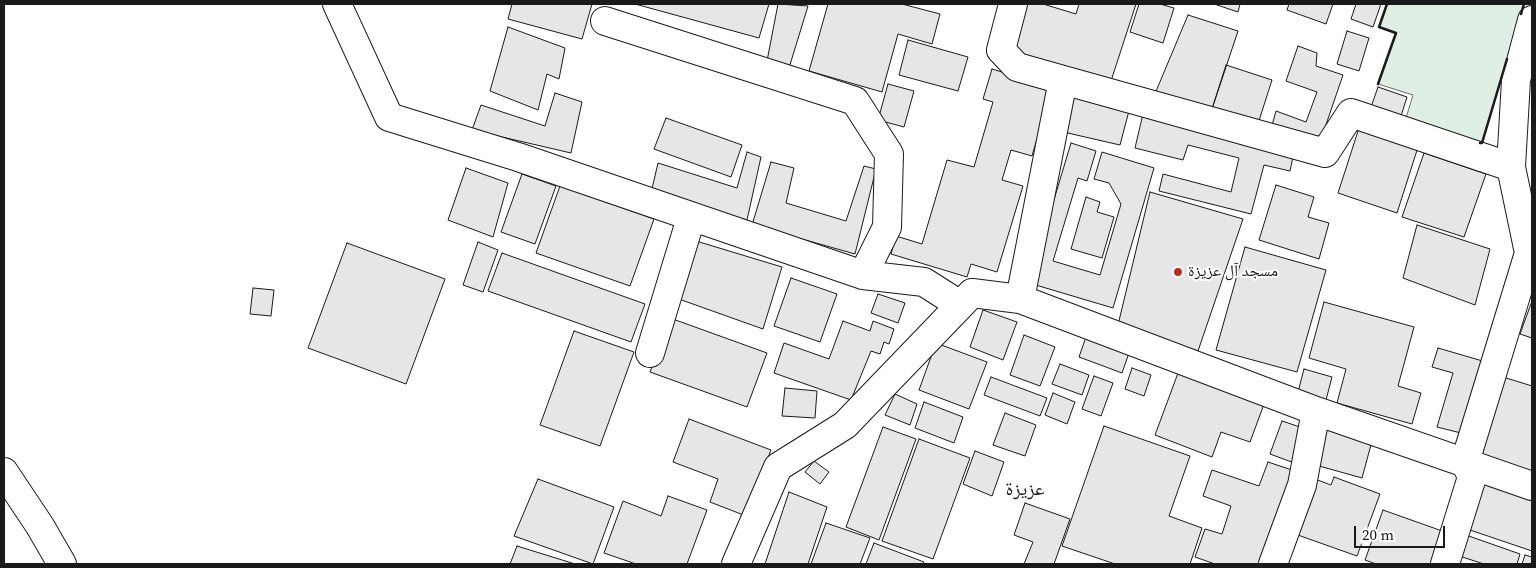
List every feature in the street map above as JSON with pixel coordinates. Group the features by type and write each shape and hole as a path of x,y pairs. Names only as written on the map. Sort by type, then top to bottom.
{"street":[{"path":"336,4 389,117 518,157 862,276 924,282 960,305"},
{"path":"1013,4 1001,50 1017,67 1325,153 1351,113 1511,167"},
{"path":"1445,564 1472,477 1465,462 1529,253 1511,167 1516,80 1532,20"},
{"path":"605,21 855,101 889,154 887,227 862,276"},
{"path":"1020,299 1062,80"},
{"path":"650,353 691,218"},
{"path":"736,564 778,467 845,425 972,293 1020,299 1316,411 1532,486"},
{"path":"1274,564 1302,485 1316,411"},
{"path":"4,472 40,526 62,564"}],"green space":[{"path":"1387,4 1524,4 1482,143 1406,118 1413,95 1378,84 1396,34 1379,27"}],"building":[{"path":"512,4 592,4 582,39 508,19"},
{"path":"635,4 769,4 759,38"},
{"path":"778,4 808,6 789,68 767,61"},
{"path":"828,4 902,4 940,14 932,44 898,34 882,92 809,71"},
{"path":"1024,4 1043,4 1076,14 1079,4 1136,4 1111,81 1021,57 1013,45"},
{"path":"1139,4 1160,4 1174,8 1163,43 1130,32"},
{"path":"1214,4 1240,4 1238,12"},
{"path":"1289,4 1333,4 1326,24 1287,10"},
{"path":"1356,4 1381,4 1373,27 1351,19"},
{"path":"1188,15 1238,31 1210,115 1154,96"},
{"path":"508,27 565,48 559,79 547,74 538,110 490,91"},
{"path":"1347,31 1369,38 1359,71 1337,64"},
{"path":"908,40 968,57 958,91 899,75"},
{"path":"1298,46 1317,53 1316,66 1343,75 1319,145 1271,129 1276,111 1306,122 1317,92 1286,81"},
{"path":"1226,65 1272,80 1256,130 1210,115"},
{"path":"992,69 1052,87 1032,156 1011,150 1002,180 1023,186 997,272 971,264 967,277 891,254 896,236 922,244 947,160 974,167 993,102 983,99"},
{"path":"888,84 914,91 904,127 878,120"},
{"path":"1378,87 1407,97 1401,116 1371,107"},
{"path":"1069,92 1130,107 1120,145 1059,131"},
{"path":"555,93 582,102 571,153 472,130 481,105 545,126"},
{"path":"1143,114 1294,152 1290,171 1264,165 1251,214 1159,191 1163,174 1231,192 1239,158 1188,145 1183,160 1135,148"},
{"path":"666,118 742,145 731,177 654,149"},
{"path":"1360,125 1419,144 1397,213 1338,193"},
{"path":"1071,143 1096,151 1087,181 1078,178 1053,261 1100,275 1121,204 1109,183 1094,179 1102,152 1154,168 1113,308 1029,283"},
{"path":"747,152 761,157 747,220 651,193 658,163 737,188"},
{"path":"1424,153 1486,174 1464,237 1402,217"},
{"path":"771,162 794,168 786,203 846,221 864,166 876,169 855,254 752,225"},
{"path":"466,168 508,183 493,237 448,220"},
{"path":"522,174 556,186 535,244 501,232"},
{"path":"1276,185 1314,197 1308,217 1329,223 1319,259 1259,240"},
{"path":"560,186 654,219 630,286 536,253"},
{"name":"مسجد آل عزيزة","path":"1150,192 1243,219 1198,351 1118,325"},
{"path":"1086,197 1100,202 1097,212 1114,217 1102,258 1071,249"},
{"path":"1417,225 1490,249 1475,305 1403,278"},
{"path":"696,241 782,267 763,329 676,298"},
{"path":"478,242 498,250 483,292 463,285"},
{"path":"347,243 445,279 406,384 308,348"},
{"path":"1245,247 1326,270 1297,372 1216,350"},
{"path":"502,253 645,304 631,342 488,291"},
{"path":"791,278 837,294 820,342 774,326"},
{"path":"253,288 274,290 271,316 250,314"},
{"path":"878,294 905,303 898,323 871,313"},
{"path":"1532,301 1532,338 1520,334"},
{"path":"1324,302 1414,327 1398,386 1421,393 1412,424 1337,403 1346,369 1309,358"},
{"path":"983,310 1017,322 1003,360 970,347"},
{"path":"670,318 767,353 747,407 650,372"},
{"path":"843,321 870,331 873,321 894,329 889,344 884,342 880,354 871,351 851,400 774,373 784,343 829,359"},
{"path":"574,331 634,352 600,446 540,425"},
{"path":"1024,335 1055,347 1040,386 1010,375"},
{"path":"1086,337 1129,353 1122,373 1079,357"},
{"path":"936,343 987,362 969,409 919,390"},
{"path":"1438,348 1486,362 1465,434 1437,427 1453,373 1432,367"},
{"path":"1060,364 1089,375 1082,395 1052,384"},
{"path":"1181,365 1267,396 1250,442 1221,432 1212,457 1155,435"},
{"path":"1132,368 1151,375 1144,396 1125,389"},
{"path":"1304,369 1332,377 1326,400 1298,392"},
{"path":"1094,376 1113,383 1101,416 1082,409"},
{"path":"991,377 1047,398 1040,416 984,395"},
{"path":"1503,377 1532,386 1532,473 1478,456"},
{"path":"785,388 817,391 815,418 782,416"},
{"path":"1053,393 1075,402 1067,424 1045,415"},
{"path":"895,394 917,404 910,425 885,415"},
{"path":"924,402 963,417 954,443 915,428"},
{"path":"1005,413 1036,425 1025,456 993,445"},
{"path":"689,419 771,450 746,516 710,502 718,479 673,462"},
{"path":"1282,421 1309,430 1297,464 1270,454"},
{"path":"1104,426 1190,456 1169,516 1202,528 1190,564 1115,564 1062,546"},
{"path":"883,427 916,439 879,540 846,527"},
{"path":"1323,428 1372,441 1362,478 1312,464"},
{"path":"919,439 970,458 933,559 882,541"},
{"path":"975,451 1004,462 992,496 963,484"},
{"path":"814,461 829,472 820,484 805,472"},
{"path":"1268,462 1298,472 1267,564 1215,564 1195,557 1205,529 1222,534 1231,506 1203,496 1212,470 1259,486"},
{"path":"1334,477 1380,494 1357,556 1295,534 1315,479 1331,485"},
{"path":"538,479 614,507 593,564 514,536"},
{"path":"1483,482 1532,498 1532,551 1467,529"},
{"path":"789,492 827,507 808,564 765,564"},
{"path":"668,496 707,510 687,564 636,564 604,553 623,501 661,516"},
{"path":"1025,503 1070,519 1054,564 1024,564 1033,542 1014,535"},
{"path":"1383,510 1445,532 1433,564 1376,564 1365,560"},
{"path":"826,523 870,538 860,564 811,564"},
{"path":"1463,534 1520,554 1517,564 1484,564 1456,555"},
{"path":"874,543 924,562 923,564 866,564"},
{"path":"517,546 575,564 510,564"},
{"path":"1525,555 1532,557 1532,564 1522,564"}],"wall":[{"path":"1378,84 1396,33 1379,27 1387,4"},
{"path":"1521,14 1524,4"},
{"path":"1480,143 1482,143 1507,59"}],"place":[{"name":"مسجد آل عزيزة","path":"1178,272"}],"district":[{"name":"عزيزة","path":"1025,490"}]}
